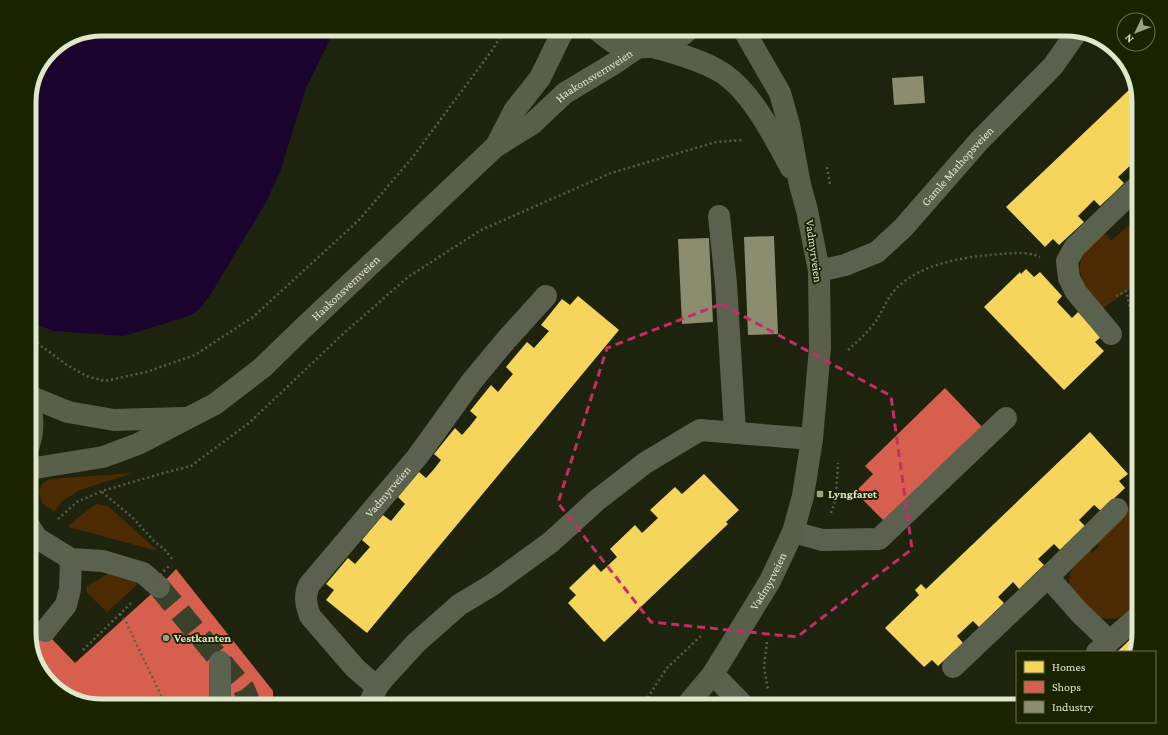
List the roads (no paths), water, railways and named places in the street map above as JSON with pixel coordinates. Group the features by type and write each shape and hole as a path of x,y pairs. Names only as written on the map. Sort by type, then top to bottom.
{"main road":[{"name":"Haakonsvernveien","path":"495,147 514,111 540,78 561,36"},
{"name":"Vadmyrveien","path":"606,36 614,42 670,51 702,62 724,74 743,90 772,132 800,185"},
{"path":"645,48 671,42 679,36"},
{"name":"Vadmyrveien","path":"692,699 713,674 770,581 793,532 803,496 812,439 820,348 819,271 807,210 800,185 789,125 780,94 747,36"},
{"name":"Haakonsvernveien","path":"36,468 104,457 138,444 215,404 262,368 495,147 532,124 565,93 615,63 645,48"},
{"name":"Haakonsvernveien","path":"36,399 68,412 114,420 188,418"}],"street":[{"name":"Gamle Mathopsveien","path":"819,271 845,266 877,252 903,228 980,140 1053,66 1074,37"},
{"path":"1111,334 1076,292 1069,278 1067,261 1075,247 1132,191"},
{"path":"719,216 726,284 735,432"},
{"name":"Vadmyrveien","path":"377,687 355,668 310,616 306,606 305,593 309,585 418,456 472,381 546,296"},
{"path":"793,532 822,540 880,540 1006,418"},
{"path":"371,699 377,687 416,642 459,605 492,585 551,542 596,501 645,463 700,430 812,439"},
{"path":"953,667 1117,509"},
{"path":"36,534 71,559 103,561 143,573 156,584"},
{"path":"45,631 66,605 70,589 71,559"},
{"path":"1048,577 1079,612 1103,646 1132,622"},
{"path":"220,662 220,699"},
{"path":"713,674 737,699"}],"tunnel":[{"path":"159,587 244,689 248,699"}],"place":[{"name":"Lyngfaret","path":"820,494"},
{"name":"Vestkanten","path":"166,638"}]}
